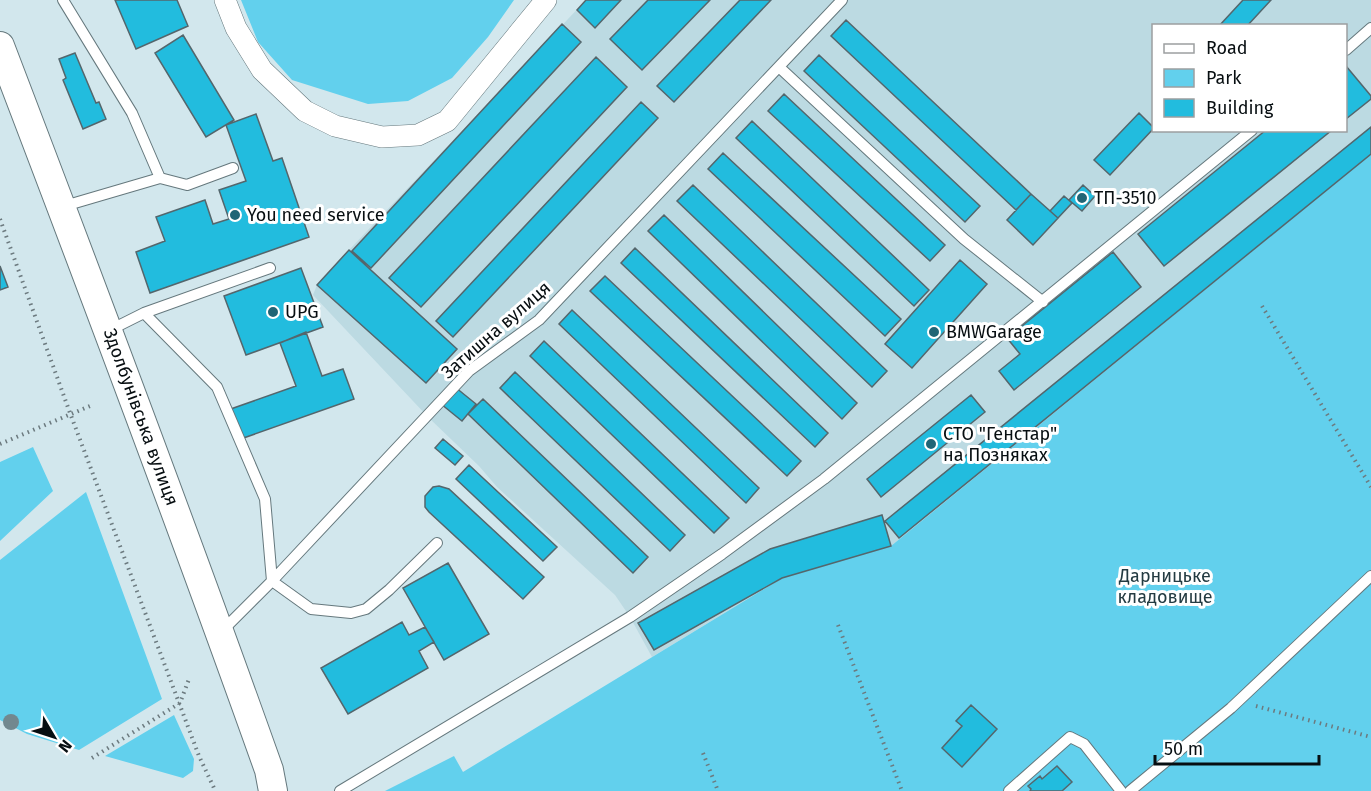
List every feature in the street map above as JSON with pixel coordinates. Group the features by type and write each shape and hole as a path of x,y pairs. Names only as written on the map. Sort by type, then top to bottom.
{"street":[{"path":"225,0 236,28 262,70 305,111 335,126 382,137 418,135 447,121 546,0"},
{"name":"Здолбунівська вулиця","path":"0,46 109,331 220,633 269,770 273,791"}],"lane":[{"path":"63,0 132,113 160,178"},
{"name":"Затишна вулиця","path":"220,633 272,581 468,371 539,320 842,0"},
{"path":"1347,49 1371,28"},
{"path":"779,67 964,238 1043,302"},
{"path":"340,791 630,617 723,554 824,479 1250,132"},
{"path":"61,207 160,178 187,185 232,168"},
{"path":"109,331 144,313 270,268"},
{"path":"144,313 217,387 265,499 272,581 311,609 351,613 366,609 389,591 437,543"},
{"path":"1130,791 1238,701 1371,576"},
{"path":"1009,791 1070,737 1084,744 1121,791"}],"path":[{"path":"0,219 199,756 214,788"},
{"path":"1263,306 1371,487"},
{"path":"0,444 90,406"},
{"path":"838,626 902,791"},
{"path":"92,758 180,703 189,680"},
{"path":"1238,701 1371,737"},
{"path":"703,753 718,791"}],"shaded area":[{"path":"586,0 1371,0 1371,154 891,546 782,578 652,657 615,595 497,487 479,466 429,418 313,295 317,285"}],"green space":[{"path":"241,0 514,0 488,37 452,78 408,101 368,104 292,80 258,42"},
{"name":"Дарницьке кладовище","path":"1371,154 1371,791 385,791 454,756 463,772 782,578 891,546"},
{"path":"33,447 53,491 0,541 0,462"},
{"path":"86,492 162,699 79,750 27,734 0,720 0,560"},
{"path":"174,715 194,759 193,771 183,778 105,756"}],"building":[{"path":"115,0 177,0 188,26 136,49"},
{"path":"586,0 621,0 595,28 577,10"},
{"path":"648,0 710,0 642,70 610,39"},
{"path":"740,0 771,0 674,102 657,86"},
{"path":"1243,0 1271,0 1249,24 1221,24"},
{"path":"846,20 1031,194 1016,210 831,36"},
{"path":"562,24 581,42 371,268 352,251"},
{"path":"183,35 234,120 206,137 155,53"},
{"path":"75,53 96,103 99,102 106,119 83,129 63,80 66,78 59,59"},
{"path":"819,55 980,206 965,222 804,71"},
{"path":"596,57 627,87 421,307 389,278"},
{"path":"1347,67 1371,96 1371,99 1347,118"},
{"path":"784,94 945,245 930,261 768,111"},
{"path":"641,102 658,118 453,337 436,321"},
{"path":"1139,113 1152,126 1152,130 1110,175 1094,160"},
{"path":"256,114 273,161 282,158 309,237 150,293 136,252 165,241 156,217 205,200 213,224 229,219 219,190 246,181 226,125"},
{"path":"752,121 929,290 914,306 736,138"},
{"path":"1371,127 1371,154 899,538 885,521"},
{"path":"1264,132 1330,132 1164,266 1138,234"},
{"path":"723,153 901,319 885,336 708,169"},
{"path":"693,185 887,371 872,387 677,201"},
{"name":"ТП-3510","path":"1083,185 1095,196 1082,211 1069,200"},
{"path":"1031,194 1058,218 1033,245 1007,220"},
{"path":"1064,196 1072,203 1058,218 1050,211"},
{"path":"664,215 857,403 842,419 648,231"},
{"path":"635,248 828,433 815,447 621,263"},
{"path":"349,250 457,349 426,383 317,285"},
{"path":"1113,252 1141,287 1014,390 999,371 1020,354 1007,338"},
{"path":"960,260 987,284 912,368 885,344"},
{"path":"0,266 8,287 0,290"},
{"name":"UPG","path":"301,268 323,327 246,355 224,296"},
{"path":"605,276 801,461 787,476 590,291"},
{"path":"572,310 759,488 746,503 559,324"},
{"path":"306,332 322,376 343,369 354,399 235,441 225,411 296,386 280,343"},
{"path":"544,341 729,518 714,533 530,356"},
{"path":"515,372 685,535 670,551 500,388"},
{"path":"455,387 476,404 462,421 441,404"},
{"path":"971,395 985,412 881,497 867,479"},
{"path":"483,399 648,557 633,573 468,414"},
{"path":"443,439 463,456 455,465 435,448"},
{"path":"469,465 557,547 543,561 456,479"},
{"path":"433,487 449,489 544,577 523,599 425,507 425,496"},
{"path":"882,515 891,546 782,578 654,650 638,623 770,549"},
{"path":"448,563 489,634 444,660 403,588"},
{"path":"402,622 409,635 425,627 434,642 419,651 428,668 348,714 321,668"},
{"path":"971,705 997,729 962,767 942,748 962,726 956,721"},
{"path":"1057,766 1072,782 1062,791 1030,791 1028,786 1040,776 1042,779"}],"place":[{"name":"ТП-3510","path":"1082,198"},
{"name":"You need service","path":"235,215"},
{"name":"UPG","path":"273,312"},
{"name":"BMWGarage","path":"934,332"},
{"name":"СТО \"Генстар\" на Позняках","path":"931,444"}]}
